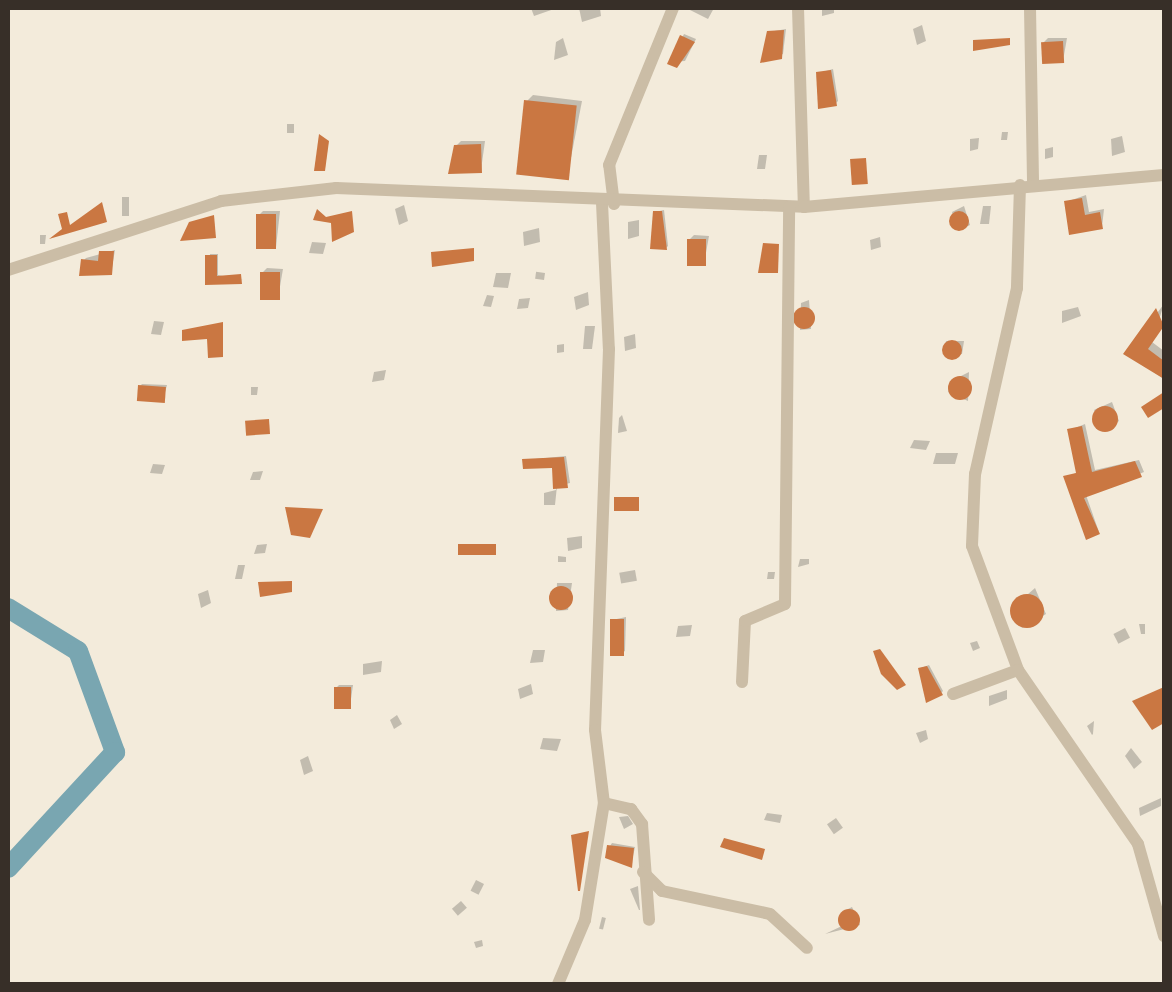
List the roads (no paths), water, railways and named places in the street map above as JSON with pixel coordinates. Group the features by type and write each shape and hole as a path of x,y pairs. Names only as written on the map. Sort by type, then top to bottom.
{"street":[{"path":"558,984 585,920 604,803 595,730 609,349 609,165 673,8"},
{"path":"742,682 746,622 785,604 798,8"},
{"path":"1030,8 1026,185 1017,288 972,508 980,585 1018,670 1138,844 1164,936"},
{"path":"8,270 221,202 336,188 608,203 796,207 1164,175"},
{"path":"952,694 1018,670"},
{"path":"604,803 630,809 642,824 649,920"},
{"path":"643,872 662,891 770,914 808,948"}],"waterway":[{"path":"8,608 78,651 115,752 8,868"}]}
